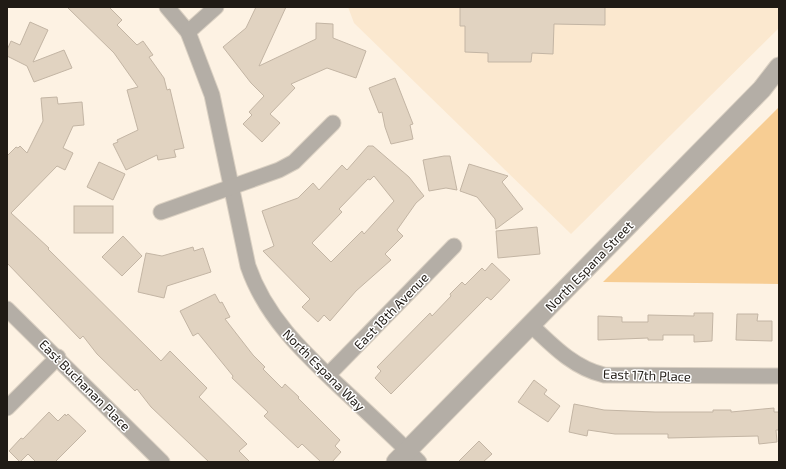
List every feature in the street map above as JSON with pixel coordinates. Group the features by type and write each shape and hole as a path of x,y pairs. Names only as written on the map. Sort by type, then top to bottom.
{"street":[{"name":"North Espana Way","path":"167,7 188,32 212,95 232,186 239,232 252,280 266,305 284,331 407,458"},
{"path":"188,32 216,7"},
{"name":"North Espana Street","path":"407,458 531,325 762,89 779,68"},
{"path":"161,212 279,170 294,162 332,123"},
{"name":"East 18th Avenue","path":"328,375 454,246"},
{"name":"East Buchanan Place","path":"7,308 162,462"},
{"name":"East 17th Place","path":"531,325 574,363 604,375 779,376"},
{"path":"7,408 58,357"}],"shaded area":[{"path":"348,7 779,7 779,28 571,234 354,23"},
{"path":"779,107 779,284 603,282"}],"building":[{"path":"67,7 109,7 122,20 117,25 137,45 143,41 153,55 149,57 164,78 167,90 170,89 184,148 174,150 176,157 158,160 157,155 126,170 113,144 118,142 117,140 138,130 127,90 138,87 114,53"},
{"path":"256,7 286,7 259,66 316,39 316,23 333,24 333,38 366,51 356,78 327,68 291,84 295,88 270,114 280,123 262,142 243,124 252,115 249,112 264,96 251,83 223,47 246,28"},
{"path":"460,7 605,7 605,25 554,24 553,54 532,53 531,62 488,62 488,53 465,52 465,26 460,26"},
{"path":"30,22 48,30 33,62 64,50 72,68 34,82 27,66 7,56 7,50 11,41 20,45"},
{"path":"395,78 413,124 410,125 413,139 391,144 382,112 379,113 369,88"},
{"path":"57,97 58,104 82,102 84,125 73,126 63,148 73,153 65,170 57,166 11,213 49,248 48,249 161,361 170,351 207,388 199,397 247,444 239,451 250,462 209,462 151,407 137,389 135,391 97,354 83,336 80,339 7,263 7,156 16,147 18,148 20,146 27,153 43,121 41,98"},
{"path":"368,146 373,146 409,177 424,196 416,203 397,230 403,236 385,254 391,260 356,291 330,321 324,315 318,322 302,307 310,299 263,251 274,246 262,211 298,198 313,183 319,190 342,165 347,170","holes":["374,176 394,201 364,234 362,231 331,262 312,243 342,212 339,209 368,179 370,180"]},
{"path":"450,156 457,190 446,188 429,191 423,160"},
{"path":"99,162 125,174 113,200 87,187"},
{"path":"469,164 508,176 502,182 523,209 496,229 495,219 477,197 460,191"},
{"path":"74,206 113,206 113,233 74,233"},
{"path":"537,227 540,254 498,258 496,231"},
{"path":"123,236 142,256 122,276 102,257"},
{"path":"193,247 194,251 203,248 211,272 167,286 164,298 138,292 146,253 162,256"},
{"path":"492,263 510,280 491,300 487,297 391,394 375,378 381,371 377,367 430,313 432,316 462,282 465,285 482,268 485,271"},
{"path":"215,294 220,303 222,302 230,317 225,319 253,355 265,367 263,369 282,388 285,384 340,440 335,446 341,452 332,462 321,462 302,444 298,448 264,416 268,412 232,378 233,376 198,333 193,336 180,311"},
{"path":"694,313 713,313 712,341 694,342 694,335 663,335 663,340 648,340 648,338 598,340 598,316 622,317 622,322 648,322 648,315 694,316"},
{"path":"737,314 758,314 757,321 772,321 772,341 736,340"},
{"path":"534,380 547,390 544,394 560,406 548,422 518,402"},
{"path":"574,404 604,410 655,412 713,412 713,410 731,410 731,412 774,408 774,412 779,412 779,430 776,430 777,442 759,444 758,436 668,438 668,434 615,434 588,430 587,436 569,432"},
{"path":"49,412 58,421 65,414 66,416 68,414 86,431 55,462 36,462 28,454 20,462 9,451"},
{"path":"479,441 492,454 483,462 458,462"}]}
